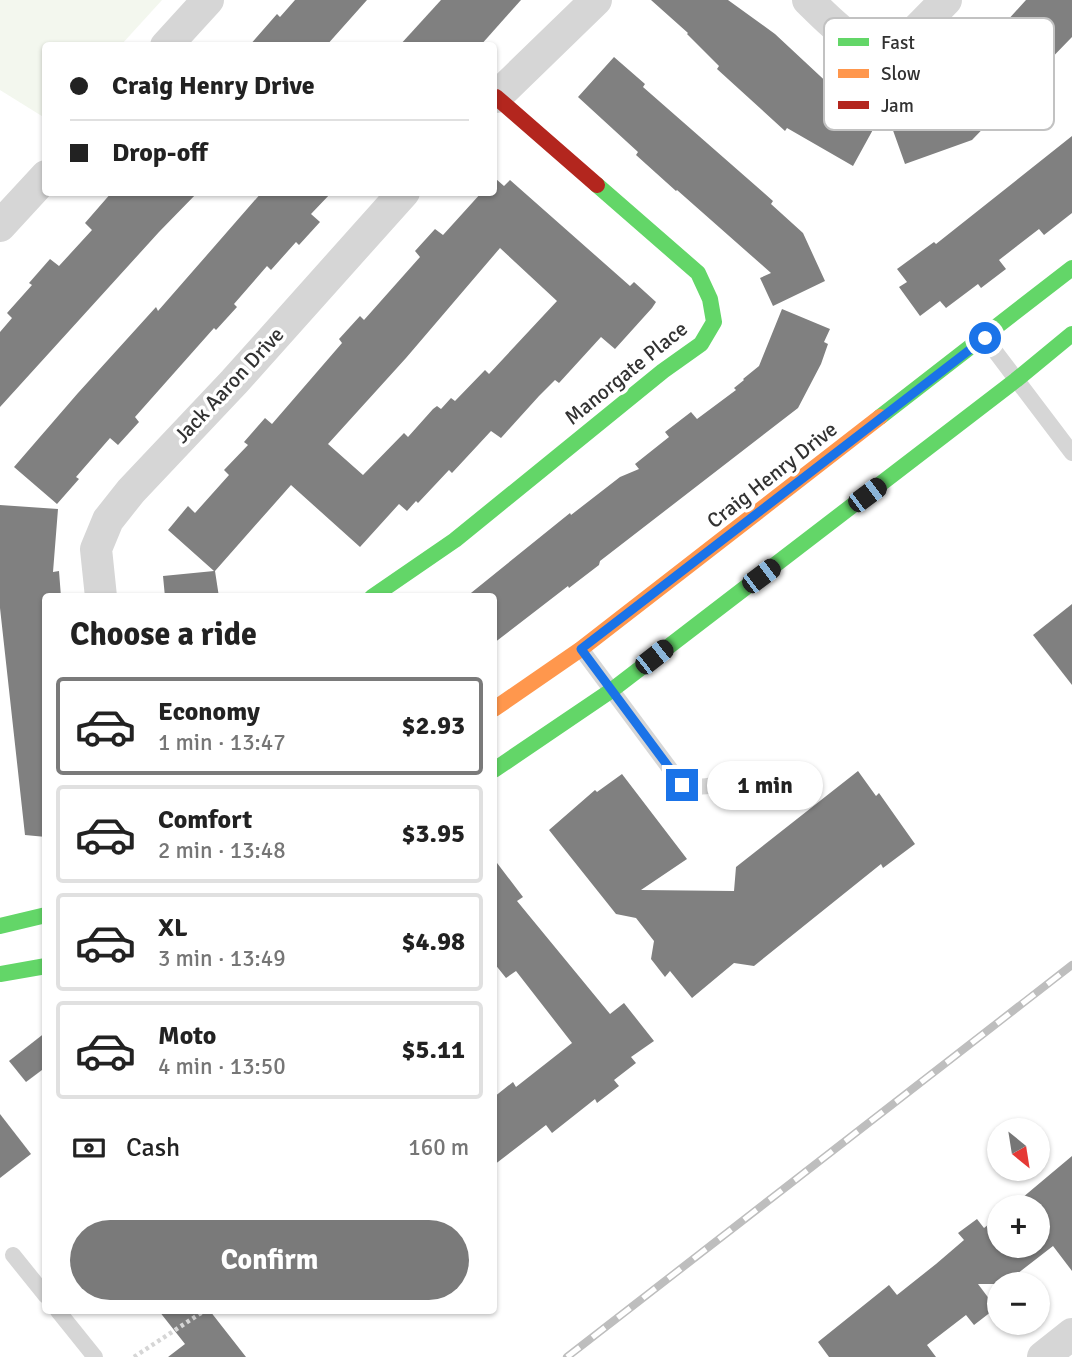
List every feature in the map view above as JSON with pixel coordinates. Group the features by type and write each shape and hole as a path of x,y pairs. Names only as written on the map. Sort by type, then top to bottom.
{"street":[{"path":"170,42 208,0"},
{"path":"808,0 828,18"},
{"path":"928,18 946,0"},
{"path":"497,96 588,3"},
{"name":"Manorgate Place","path":"378,593 455,540 663,371 701,344 714,322 710,299 698,272 497,100"},
{"path":"0,226 42,180"},
{"name":"Jack Aaron Drive","path":"101,593 96,549 108,520 131,491 234,382 400,196"},
{"name":"Craig Henry Drive","path":"497,707 581,649 1072,268"},
{"path":"497,768 612,690 1016,380 1072,334"},
{"path":"0,926 42,916"},
{"path":"0,974 42,967"},
{"path":"1042,1357 1072,1334"}],"lane":[{"path":"985,338 1072,453"},
{"path":"581,649 682,785 698,788 718,786 742,774"},
{"path":"13,1255 42,1291"},
{"path":"60,1314 95,1357"}],"path":[{"path":"134,1357 199,1314"}],"shaded area":[{"path":"0,0 162,0 124,42 42,42 42,116 0,90"}],"building":[{"path":"295,0 367,0 330,42 252,42 277,14 280,17"},
{"path":"441,0 521,0 484,42 403,42"},
{"path":"651,0 728,0 775,34 824,80 824,130 873,130 853,166 787,128 785,131 717,69 719,66"},
{"path":"1026,0 1072,0 1072,37 1054,56 1054,18 1010,18"},
{"path":"614,57 645,84 643,87 773,201 771,204 803,233 825,281 773,306 760,278 771,273 636,155 638,152 578,97"},
{"path":"893,130 982,130 972,140 905,164"},
{"path":"1072,136 1072,213 1044,235 1039,229 999,260 1006,269 981,288 978,284 946,308 940,301 920,316 899,287 907,282 897,269 934,242 936,244"},
{"path":"497,180 504,186 510,180 630,286 634,282 656,302 615,349 601,337 559,383 555,380 539,396 501,438 491,431 452,473 449,470 418,503 416,501 407,511 399,504 360,547 291,485 215,571 218,593 165,593 163,576 214,571 168,530 188,506 195,513 229,475 224,470 248,445 244,442 265,418 272,424 342,343 339,339 360,316 364,320 420,257 415,251 435,229 443,235 478,196 497,196","holes":["500,248 557,301 489,374 485,370 455,401 451,398 441,409 437,406 433,409 408,437 404,433 363,475 328,444"]},
{"path":"109,196 194,196 0,407 0,332 12,318 7,313 32,285 29,283 50,259 59,266 92,230 85,223"},
{"path":"259,196 328,196 311,214 320,222 299,245 296,242 271,270 267,266 234,304 237,307 216,330 214,328 135,417 139,422 118,445 110,438 57,504 14,467 156,307 158,311"},
{"path":"782,309 830,329 824,342 828,344 821,364 798,408 600,561 599,565 497,641 497,593 471,593 570,513 571,515 620,477 639,469 635,464 669,437 665,432 691,412 697,419 736,390 734,388 759,366"},
{"path":"0,505 58,509 53,572 59,571 61,593 42,593 42,837 25,835 0,608"},
{"path":"1072,604 1072,685 1033,635"},
{"path":"858,771 876,796 879,793 915,844 883,868 881,864 754,966 734,963 692,998 670,971 665,977 651,959 654,941 636,918 616,914 549,830 595,790 597,792 622,774 687,859 641,890 734,891 736,867"},
{"path":"497,863 523,897 517,901 610,1014 624,1003 654,1041 631,1057 636,1063 614,1080 619,1086 597,1103 595,1099 552,1133 546,1125 497,1163 497,1095 513,1082 516,1087 572,1043 516,971 506,978 497,967"},
{"path":"42,1035 42,1070 26,1082 9,1061"},
{"path":"0,1114 31,1154 0,1178"},
{"path":"1072,1156 1072,1271 1053,1246 1050,1248 1050,1195 1026,1195 1042,1181 1050,1181 1050,1174"},
{"path":"977,1219 984,1228 987,1226 987,1258 1038,1258 1019,1272 987,1272 987,1284 978,1284 987,1296 987,1315 974,1325 966,1315 927,1345 936,1357 829,1357 818,1342 889,1285 897,1295 964,1240 958,1233"},
{"path":"161,1314 212,1314 246,1357 168,1357 185,1344"}],"railway":[{"path":"567,1357 1072,965"}],"traffic: fast":[{"path":"378,593 455,540 663,371 701,344 714,322 710,299 698,273 597,185"},
{"path":"880,417 1072,268"},
{"path":"497,768 612,690 1016,380 1072,334"},
{"path":"0,926 42,916"},
{"path":"0,974 42,967"}],"traffic: slow":[{"path":"497,707 581,649 880,417"}],"traffic: jam":[{"path":"497,98 597,185"}],"route":[{"path":"682,785 581,649 985,338"}]}
